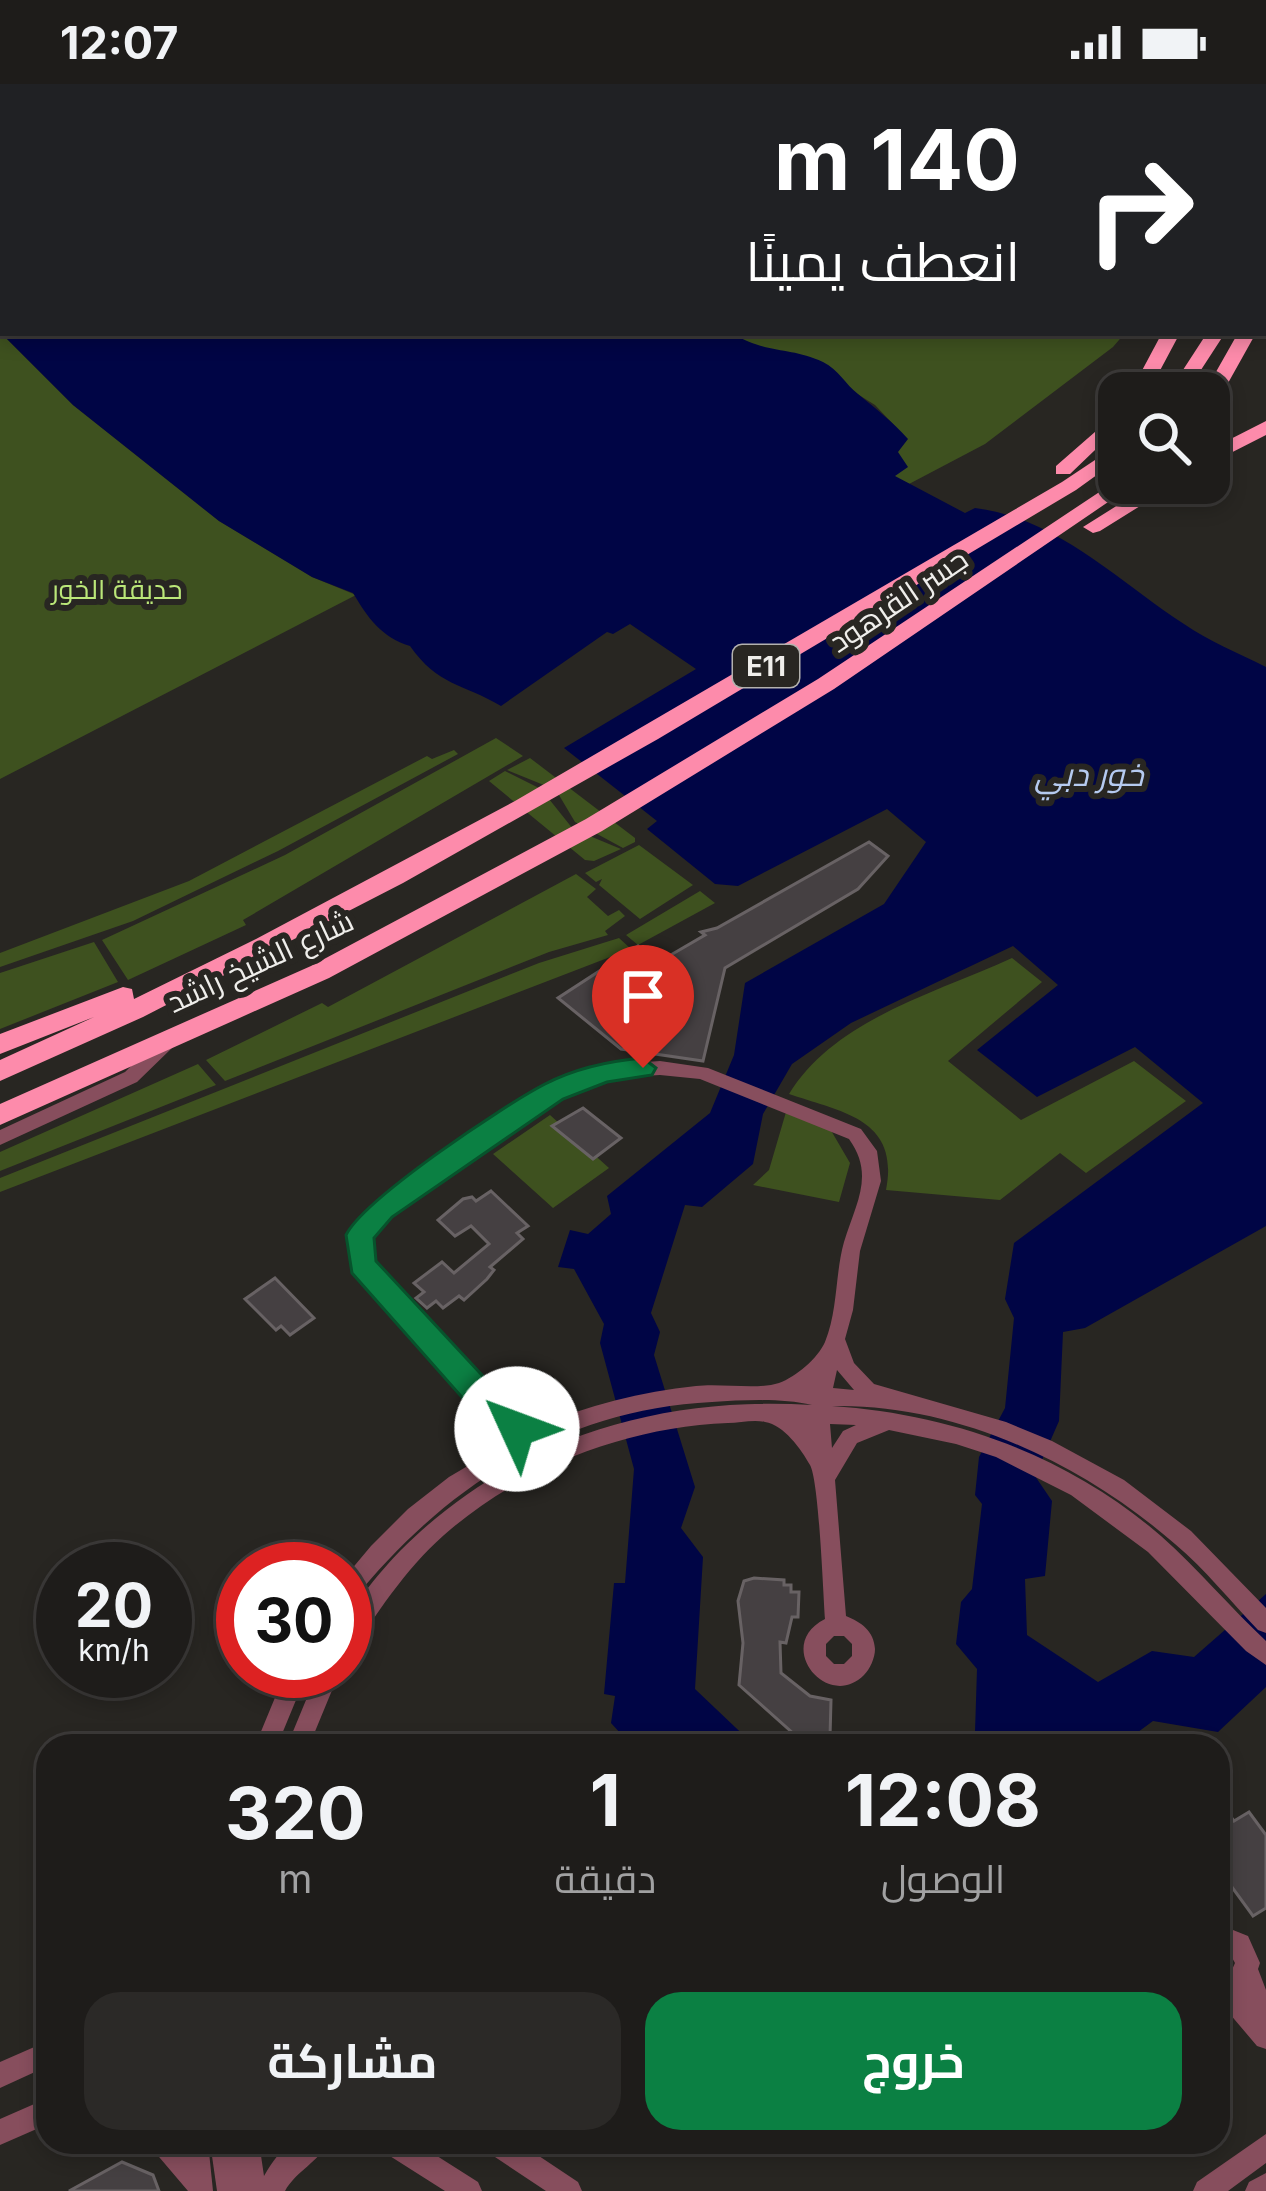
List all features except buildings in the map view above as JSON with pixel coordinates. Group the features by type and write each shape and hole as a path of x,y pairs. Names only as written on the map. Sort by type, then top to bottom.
{"highway":[{"path":"1150,372 1169,336"},
{"path":"1191,372 1214,336"},
{"path":"1225,372 1245,336"},
{"path":"1230,447 1266,428"},
{"path":"1060,482 1098,440"},
{"name":"E11","path":"1060,482 1098,461"},
{"name":"جسر القرهود","path":"502,821 1027,507 1060,482"},
{"path":"1109,508 1112,504"},
{"path":"1109,508 1118,504"},
{"name":"جسر القرهود","path":"542,855 739,740 906,631 969,603 1109,508"},
{"name":"شارع الشيخ راشد","path":"0,1071 221,969 502,821"},
{"name":"شارع الشيخ راشد","path":"0,1115 320,972 542,855"},
{"path":"0,1044 119,998 305,911 364,895"}],"street":[{"path":"0,1138 131,1077 167,1042"},
{"path":"535,1437 499,1416 362,1265 358,1250 368,1220 567,1084 632,1068 702,1073 855,1134 865,1144 873,1169 851,1251 828,1405 825,1477 836,1625"},
{"path":"769,1402 813,1373 836,1341"},
{"path":"836,1341 858,1384 895,1412 991,1447 1084,1492 1142,1532 1266,1655"},
{"path":"769,1402 810,1444 825,1477"},
{"path":"372,1604 401,1564 460,1508 499,1480 574,1444 705,1403"},
{"path":"372,1563 420,1511 492,1457 558,1428 629,1406 828,1405 999,1428 1078,1464 1157,1515 1266,1623"},
{"path":"825,1477 850,1437 895,1412"},
{"path":"492,1457 499,1416"},
{"path":"271,1734 286,1698"},
{"path":"308,1734 320,1698"},
{"path":"1230,1941 1240,1946 1263,2015"},
{"path":"1230,1984 1238,1984 1247,1973"},
{"path":"1230,1992 1263,2015"},
{"path":"0,2075 36,2059"},
{"path":"0,2132 36,2116"},
{"path":"0,2132 36,2126"},
{"path":"1206,2191 1266,2147"},
{"path":"174,2154 202,2189"},
{"path":"197,2154 202,2189"},
{"path":"225,2154 230,2191"},
{"path":"248,2154 254,2191"},
{"path":"270,2191 284,2168 301,2154"},
{"path":"410,2154 469,2191"},
{"path":"508,2154 520,2159"},
{"path":"513,2154 569,2191"},
{"path":"1258,2191 1266,2186"}],"green space":[{"name":"حديقة الخور","path":"0,336 4,336 73,405 219,521 312,577 356,595 0,779"},
{"path":"737,336 1122,336 985,444 909,484 893,476 897,452 907,439 875,405 790,352 758,350"},
{"path":"496,738 523,756 243,920 246,925 128,980 102,940 285,855"},
{"path":"454,750 458,754 278,851 133,921 0,967 0,953 189,881 427,756 432,759"},
{"path":"530,758 635,842 623,848 575,822 556,790 507,770"},
{"path":"505,771 541,789 573,829 621,849 585,860 489,781"},
{"path":"639,845 693,885 640,919 599,885 602,879 596,882 585,873"},
{"path":"576,874 596,889 587,897 608,916 619,910 625,916 605,931 608,935 549,952 225,1081 206,1060 322,1003 328,1007"},
{"path":"700,891 715,903 638,945 626,935"},
{"path":"619,938 631,949 0,1192 0,1178 539,963"},
{"path":"94,942 118,982 0,1029 0,973"},
{"path":"1012,958 1042,982 948,1061 1021,1120 1134,1061 1186,1101 1086,1173 1060,1153 1000,1200 886,1190 888,1166 875,1133 847,1114 789,1094 809,1068 860,1027"},
{"path":"198,1064 216,1085 0,1171 0,1152"},
{"path":"786,1112 829,1127 850,1163 839,1202 753,1185 769,1170"},
{"path":"550,1115 609,1168 553,1208 493,1154"}],"water":[{"name":"خور دبي","path":"4,336 738,336 811,357 833,369 908,439 898,452 908,467 895,476 965,513 975,508 1033,524 1086,554 1194,630 1266,667 1266,1226 1085,1328 1063,1332 1059,1421 1035,1476 1052,1501 1045,1576 1025,1579 1027,1635 1098,1682 1152,1651 1194,1657 1266,1594 1266,1687 1218,1732 1153,1721 1135,1734 971,1734 977,1669 956,1644 961,1602 972,1589 982,1504 975,1495 979,1457 1005,1408 1014,1318 1005,1299 1014,1243 1203,1103 1135,1047 1037,1097 977,1050 1058,985 1013,946 851,1023 792,1064 763,1114 753,1164 702,1207 685,1205 651,1313 660,1332 654,1355 695,1487 681,1528 703,1557 695,1689 742,1734 621,1734 611,1723 615,1696 604,1694 614,1583 625,1583 634,1469 600,1343 604,1324 574,1269 558,1267 570,1230 588,1234 611,1214 607,1196 710,1113 734,1055 745,983 884,904 926,842 887,809 738,886 715,884 647,829 657,821 564,748 696,669 630,624 613,634 607,632 501,706 431,669 410,646 376,626 353,593 312,577 219,521 73,405"}],"route":[{"path":"517,1429 499,1416 362,1265 360,1235 382,1209 567,1084 604,1072 643,1068"}]}
